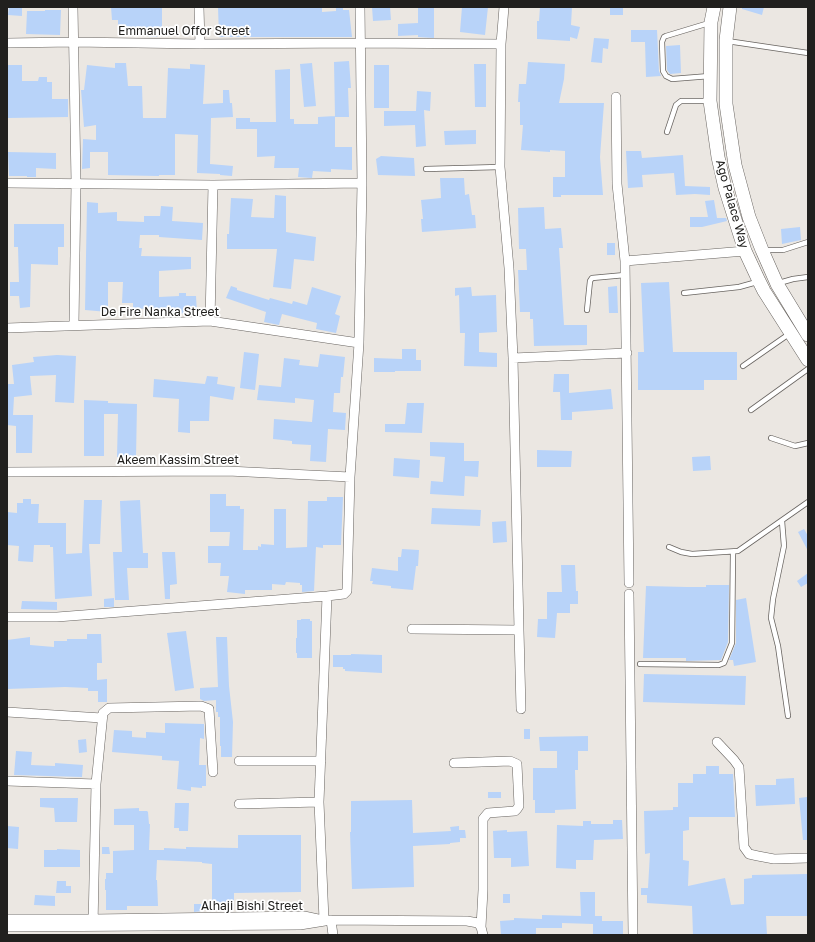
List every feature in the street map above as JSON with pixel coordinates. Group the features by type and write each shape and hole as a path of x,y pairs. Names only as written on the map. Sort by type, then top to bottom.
{"main road":[{"name":"Ago Palace Way","path":"714,7 711,22 710,101 723,180 745,251 759,282 808,360"},
{"name":"Ago Palace Way","path":"730,7 726,40 726,104 735,165 749,217 762,250 777,284 808,336"}],"street":[{"path":"73,7 76,183 74,325"},
{"path":"199,7 200,44"},
{"path":"7,617 56,617 327,596 344,594 347,591 350,478 359,343 362,183 360,7"},
{"path":"504,7 501,44 500,167 509,268 513,358 518,630 522,709"},
{"name":"Emmanuel Offor Street","path":"7,43 501,44"},
{"path":"616,97 617,184 625,261 629,583"},
{"path":"7,183 213,185 362,183"},
{"path":"210,321 213,185"},
{"path":"625,261 745,251"},
{"name":"De Fire Nanka Street","path":"7,328 210,321 359,343"},
{"path":"513,358 627,353"},
{"name":"Akeem Kassim Street","path":"7,472 228,471 350,478"},
{"path":"629,594 633,935"},
{"path":"327,596 319,802 328,920 333,935"},
{"path":"412,629 518,630"},
{"path":"93,923 96,784 103,713 109,708 201,706 208,709 213,772"},
{"path":"7,712 102,718"},
{"path":"717,742 739,767 744,847 749,854 774,859 808,858"},
{"path":"239,761 321,761"},
{"path":"454,763 510,761 518,764 519,806 515,811 488,813 483,819 482,931"},
{"path":"7,781 96,784"},
{"path":"239,804 319,802"},
{"name":"Alhaji Bishi Street","path":"7,919 93,923 300,925 328,920 467,920 478,923 482,931"},
{"name":"Alhaji Bishi Street","path":"7,926 93,923"}],"lane":[{"path":"710,76 672,79 666,76 663,71 662,42 666,36 711,22"},
{"path":"726,40 808,53"},
{"path":"667,132 676,105 681,101 710,101"},
{"path":"426,169 500,167"},
{"path":"762,250 783,250 808,242"},
{"path":"587,310 590,281 592,278 625,275"},
{"path":"777,284 793,279 808,277"},
{"path":"684,293 739,287 759,282"},
{"path":"743,366 790,333"},
{"path":"751,410 808,369"},
{"path":"771,438 795,446 808,443"},
{"path":"670,547 680,552 692,554 733,552 744,548 808,502"},
{"path":"782,521 784,546 773,599 771,618 778,646 788,716"},
{"path":"640,664 719,665 724,663 732,643 733,552"}],"building":[{"path":"9,7 22,7 22,16 8,15"},
{"path":"111,7 162,7 162,35 157,35 157,37 149,37 149,35 140,35 140,28 120,28 120,25 118,25 118,20 112,20"},
{"path":"218,7 322,7 322,12 336,11 336,8 343,7 343,10 349,10 352,37 219,37"},
{"path":"372,7 390,7 391,20 373,21"},
{"path":"462,7 488,7 485,35 460,32"},
{"path":"540,7 572,7 571,25 580,27 577,39 570,37 570,41 537,39 537,21 539,21"},
{"path":"610,7 623,7 623,15 610,15"},
{"path":"742,7 764,7 762,15 742,9"},
{"path":"418,8 434,8 434,38 418,37 418,35 398,36 398,24 418,23"},
{"path":"61,10 60,35 26,34 27,11"},
{"path":"631,30 657,30 659,71 661,76 646,77 645,42 631,42"},
{"path":"594,38 609,39 608,49 603,48 602,63 591,62"},
{"path":"680,45 681,73 670,74 667,70 666,46"},
{"path":"349,61 351,88 348,88 349,117 335,117 334,62"},
{"path":"528,62 565,64 564,79 559,103 604,103 600,157 603,195 561,195 561,197 553,197 553,177 565,177 565,151 550,150 550,152 521,150 523,125 520,125 520,102 518,102 519,84 526,84"},
{"path":"115,63 126,63 128,86 142,86 143,118 166,118 168,68 190,69 190,64 205,65 203,104 223,103 223,90 229,90 233,117 211,118 210,164 233,166 232,176 197,173 198,135 175,134 175,175 108,175 108,152 90,152 90,168 82,169 83,139 96,140 96,125 84,127 81,90 84,90 87,65 115,68"},
{"path":"312,63 316,106 304,107 300,64"},
{"path":"474,64 486,64 486,107 475,107"},
{"path":"7,65 22,65 22,81 38,81 39,77 47,77 47,82 52,82 52,99 68,99 68,117 8,118"},
{"path":"374,65 389,65 389,108 374,108"},
{"path":"290,69 290,119 294,119 294,124 318,124 318,117 335,116 335,147 352,147 352,170 331,169 331,172 313,171 312,178 298,177 299,168 274,168 275,156 257,157 257,129 236,129 236,118 250,118 250,122 276,122 275,70"},
{"path":"417,91 431,92 430,111 424,110 426,146 416,147 415,125 384,126 384,111 416,111"},
{"path":"476,130 476,144 445,145 444,131"},
{"path":"626,151 641,151 642,158 683,155 685,186 710,187 710,195 676,195 674,173 642,175 643,187 628,188"},
{"path":"8,152 56,153 56,169 36,168 36,177 9,176"},
{"path":"381,156 414,158 415,176 378,175 376,159"},
{"path":"440,178 464,178 465,195 469,194 472,215 475,215 476,228 422,232 421,219 423,219 421,200 441,198"},
{"path":"275,195 286,196 286,232 316,237 314,261 294,259 291,289 273,287 277,249 227,249 231,198 253,199 251,217 274,218"},
{"path":"714,200 717,218 726,218 727,221 702,227 690,227 690,217 708,217 705,201"},
{"path":"87,202 98,203 98,213 117,212 117,221 144,222 144,216 160,216 161,206 173,207 172,221 203,223 202,240 159,237 159,235 140,235 139,248 142,248 141,256 191,257 191,269 159,271 159,297 179,296 179,293 186,293 186,296 196,296 197,313 167,314 167,311 146,311 146,309 133,308 133,303 122,303 123,282 108,282 108,312 85,310"},
{"path":"544,207 545,229 561,228 563,248 559,248 564,325 587,325 587,345 534,346 533,319 530,319 530,312 520,312 518,270 527,270 526,249 519,249 518,208"},
{"path":"14,224 64,224 64,247 58,247 58,265 31,264 30,307 20,308 19,296 10,296 10,282 19,282 18,247 14,247"},
{"path":"800,227 801,240 782,244 781,229"},
{"path":"607,243 615,243 615,255 607,255"},
{"path":"669,282 673,352 737,352 737,380 704,380 704,390 638,390 638,352 644,352 641,283"},
{"path":"231,286 237,288 237,290 269,300 270,298 292,304 293,301 307,305 312,287 341,296 335,314 340,316 336,333 316,329 317,323 282,314 279,325 264,322 266,312 226,298"},
{"path":"617,286 618,313 609,313 608,287"},
{"path":"471,287 472,296 496,295 497,332 479,333 479,352 497,353 497,367 464,366 465,333 460,333 459,295 455,296 455,288"},
{"path":"402,349 416,349 416,360 421,360 421,371 374,372 374,358 402,359"},
{"path":"244,352 259,354 255,390 240,388"},
{"path":"320,354 345,357 343,377 341,377 340,393 334,393 333,412 346,413 345,430 328,429 326,462 310,461 311,445 292,444 292,441 273,439 274,419 312,422 314,400 295,398 295,403 257,400 259,385 281,387 284,358 300,360 299,365 318,367"},
{"path":"57,355 76,356 74,403 55,402 56,375 30,376 32,395 14,397 13,415 33,415 32,453 16,453 16,426 7,425 7,384 14,384 12,365 34,362 33,357"},
{"path":"554,374 569,374 569,393 611,389 613,409 572,412 572,420 561,420 560,392 553,392"},
{"path":"207,376 218,377 217,384 235,387 233,400 210,396 209,421 190,421 190,433 178,432 179,399 153,397 154,379 205,384"},
{"path":"84,400 137,404 136,458 117,457 118,414 104,414 104,456 84,456"},
{"path":"407,403 424,403 422,433 385,432 385,424 405,424"},
{"path":"430,442 464,443 464,461 479,461 478,477 465,476 464,496 430,494 431,481 443,482 445,457 430,456"},
{"path":"537,450 572,451 571,467 537,467"},
{"path":"710,456 711,470 693,471 692,457"},
{"path":"394,458 420,460 419,478 393,476"},
{"path":"210,494 226,494 226,506 240,506 240,509 244,509 243,550 258,550 258,546 261,547 261,544 274,545 274,509 286,509 286,548 307,547 308,501 327,501 327,497 343,497 341,545 323,545 323,548 316,547 314,591 302,592 302,585 300,585 300,583 286,582 285,585 272,584 272,590 245,590 245,594 227,592 229,576 220,576 221,563 208,563 208,546 229,546 230,532 210,532"},
{"path":"23,499 31,499 31,504 39,504 38,523 66,523 66,554 82,553 84,500 102,500 100,544 89,544 92,596 55,599 53,547 50,547 50,545 34,545 33,562 18,561 19,546 7,545 7,512 17,513 17,503 23,503"},
{"path":"140,500 143,553 148,553 148,568 127,568 129,600 115,600 113,552 122,552 120,501"},
{"path":"432,508 481,510 480,526 431,524"},
{"path":"506,521 507,542 493,543 492,522"},
{"path":"804,529 808,536 808,551 798,532"},
{"path":"402,549 419,550 418,566 416,566 413,590 391,588 391,586 372,584 373,581 370,581 372,568 398,571 398,557 401,557"},
{"path":"162,552 175,552 177,584 170,585 170,599 165,599"},
{"path":"561,565 575,565 578,604 570,604 570,613 557,613 555,638 537,637 538,619 547,619 547,592 562,592"},
{"path":"808,573 808,583 801,587 797,581"},
{"path":"706,585 729,585 728,642 721,660 686,661 686,658 643,658 646,586 706,587"},
{"path":"114,598 114,607 104,607 104,599"},
{"path":"746,598 756,662 734,666 733,660 729,660 736,643 736,600"},
{"path":"22,601 57,602 57,610 21,609"},
{"path":"310,619 310,621 312,621 312,658 297,658 297,620"},
{"path":"186,631 194,688 175,691 167,633"},
{"path":"87,634 101,634 102,663 97,663 97,680 107,679 107,702 98,702 98,691 88,691 88,688 65,687 7,689 7,640 30,637 30,645 54,647 54,641 67,641 67,639 87,639"},
{"path":"216,637 227,637 229,686 233,722 232,757 221,757 220,717 218,717 218,712 216,712 216,700 204,701 200,699 200,688 218,687"},
{"path":"333,655 382,655 382,673 345,671 343,667 333,667"},
{"path":"644,674 746,676 745,705 643,702"},
{"path":"165,723 204,724 204,739 200,738 199,765 206,765 206,786 202,786 202,788 191,787 191,791 177,789 179,761 162,760 162,756 112,752 114,730 132,731 132,737 146,738 146,732 165,733"},
{"path":"524,729 530,729 530,739 524,739"},
{"path":"588,736 588,751 578,751 578,770 575,770 576,809 555,810 555,813 535,813 535,800 533,800 533,768 557,768 557,751 540,751 539,737"},
{"path":"86,739 87,752 79,753 78,740"},
{"path":"16,751 32,752 31,765 55,766 55,763 83,765 82,777 14,775"},
{"path":"706,766 719,766 719,774 733,774 735,817 689,817 689,830 683,831 683,860 689,861 688,886 725,878 731,905 744,904 744,879 752,878 752,875 808,874 808,916 766,916 767,935 693,935 692,906 647,903 647,895 641,895 641,888 648,888 650,853 645,854 644,811 673,810 673,807 678,807 678,783 693,783 693,774 706,774"},
{"path":"794,778 795,804 756,806 755,785 776,785 776,779"},
{"path":"488,792 501,792 501,798 488,798"},
{"path":"807,797 808,840 803,840 799,798"},
{"path":"40,798 78,798 77,822 55,822 54,808 40,807"},
{"path":"412,800 413,833 451,831 450,827 459,826 459,830 465,830 466,838 460,838 460,842 450,844 413,846 414,887 352,889 350,832 351,801"},
{"path":"175,803 189,803 188,831 179,831 179,828 174,828"},
{"path":"139,808 139,811 148,812 150,824 149,850 164,850 164,848 186,849 186,847 238,848 238,835 301,835 301,892 234,893 234,909 212,909 212,864 202,862 157,860 156,880 158,906 127,906 127,910 106,910 105,879 106,873 113,873 113,851 134,850 134,825 114,825 114,809"},
{"path":"613,820 622,820 623,839 594,840 593,860 576,860 576,869 556,868 557,825 583,826 583,821 591,821 591,824 613,824"},
{"path":"7,826 19,827 18,849 7,848"},
{"path":"507,830 507,832 527,831 529,866 511,867 511,858 494,858 493,831"},
{"path":"102,847 109,847 110,854 102,854"},
{"path":"44,850 80,850 80,867 44,867"},
{"path":"57,881 66,881 66,886 71,886 71,893 56,893"},
{"path":"580,892 595,892 595,916 602,916 602,921 623,921 623,935 593,935 593,924 562,923 562,928 536,928 536,935 501,935 500,921 514,920 514,918 542,919 542,915 581,916"},
{"path":"503,894 510,894 510,903 503,903"},
{"path":"35,895 55,896 55,906 34,905"},
{"path":"194,904 202,904 202,911 194,912"}]}
